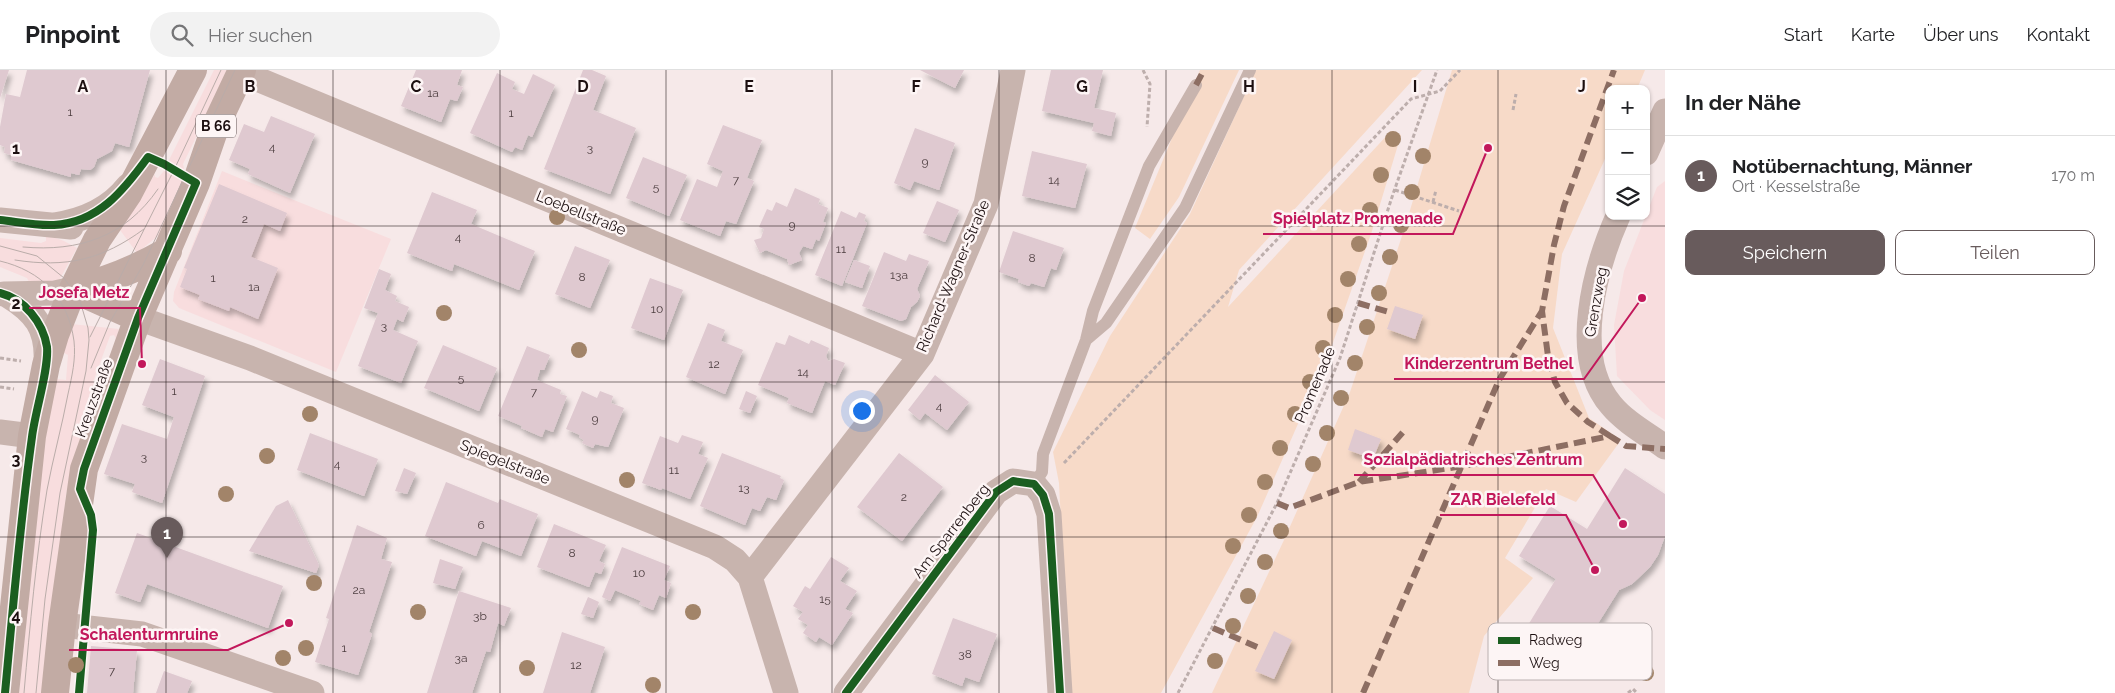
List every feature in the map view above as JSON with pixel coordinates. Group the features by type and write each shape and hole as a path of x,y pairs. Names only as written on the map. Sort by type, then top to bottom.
{"main road":[{"path":"5,693 7,587 32,436 46,365 55,335 73,289 97,240 128,194 193,70"},
{"name":"B 66","path":"138,318 196,184 216,125 241,71"},
{"path":"97,240 109,251 122,274 129,288 138,318"},
{"path":"73,289 122,274 150,262 168,250"},
{"path":"73,289 138,318"},
{"name":"Kreuzstraße","path":"55,693 62,625 84,470 138,318"}],"street":[{"name":"Richard-Wagner-Straße","path":"750,577 922,354 986,204 1014,70"},
{"name":"Loebellstraße","path":"241,71 922,354"},
{"path":"1650,144 1665,111"},
{"path":"54,225 79,220 111,202 125,188 148,157"},
{"path":"0,220 81,229 97,240"},
{"name":"Grenzweg","path":"1617,220 1597,278 1589,324 1588,353 1593,374 1602,394 1611,406 1620,415 1665,447"},
{"path":"3,294 55,293 73,289"},
{"path":"3,294 23,305 37,320 47,348 46,365"},
{"name":"Spiegelstraße","path":"138,318 250,358 715,547 735,560 750,577 786,693"},
{"path":"0,432 32,436"},
{"path":"1038,478 1049,514 1060,693"},
{"name":"Am Sparrenberg","path":"846,693 996,492 1013,481 1038,478"},
{"path":"62,625 142,634 312,693"}],"lane":[{"path":"1086,340 1106,323 1186,208 1250,70"},
{"path":"1038,478 1043,454 1086,340 1094,311 1149,166 1196,85"}],"path":[{"path":"1143,70 1150,84 1146,139 1149,166"},
{"path":"1038,478 1062,465 1411,99 1440,91 1460,70"},
{"path":"1513,110 1516,94"},
{"path":"1395,190 1459,212"},
{"path":"1433,202 1436,190"},
{"path":"1628,693 1633,689 1637,693"}],"shaded area":[{"path":"214,70 229,70 183,164 188,187 170,221 159,235 137,253 120,230 155,174 155,177 158,178 163,172"},
{"path":"1200,70 1239,70 1179,197 1150,239 1135,228"},
{"path":"1256,70 1422,70 1239,270 1228,307 1391,131 1401,135 1372,231 1330,351 1257,517 1161,693 1070,693 1059,483 1053,452 1110,336 1190,214"},
{"path":"1452,70 1645,70 1639,85 1605,85 1605,159 1562,254 1553,328 1589,418 1621,440 1576,502 1546,489 1505,558 1533,578 1495,623 1488,623 1488,631 1484,636 1469,693 1212,693 1284,540 1350,392 1405,227"},
{"path":"222,171 391,239 336,372 179,308 173,301 174,292"},
{"path":"1665,181 1665,420 1650,410 1617,376 1614,325 1624,271 1644,220 1650,220 1650,205 1657,187"},
{"path":"46,237 53,237 77,248 57,284 29,282 27,278 0,267 0,238 41,243 46,241"},
{"path":"71,324 119,329 116,339 114,335 110,336 93,382 100,383 75,458 66,495 44,693 19,693 44,445 56,379 66,380 68,355 64,353"}],"building":[{"path":"0,70 9,70 0,98"},
{"path":"27,70 150,70 129,147 115,143 112,151 97,159 94,167 90,170 81,169 79,175 71,173 71,177 11,160 11,155 4,153 5,147 0,145 0,127 6,94 20,97"},
{"path":"416,70 462,70 457,85 463,87 457,101 450,99 441,122 401,106"},
{"path":"583,70 592,70 606,76 593,110 636,128 610,194 544,169"},
{"path":"920,70 964,70 955,88"},
{"path":"1051,70 1103,70 1094,108 1116,113 1111,136 1092,131 1094,123 1042,111"},
{"path":"497,73 515,82 512,89 524,94 533,74 555,85 532,137 528,135 522,150 515,147 512,152 470,133"},
{"path":"271,116 315,134 290,193 248,174 250,169 229,160 244,124 264,132"},
{"path":"723,125 762,140 747,178 754,181 736,224 726,221 720,236 680,220 697,179 717,187 723,171 707,164"},
{"path":"915,128 955,143 939,190 914,181 910,190 894,183"},
{"path":"1032,151 1087,164 1075,208 1022,196"},
{"path":"643,157 687,175 669,216 626,198"},
{"path":"219,184 287,213 280,231 264,224 251,257 278,268 258,319 230,307 229,311 198,299 200,295 180,287 187,269 184,268"},
{"path":"795,188 820,199 818,204 828,208 823,222 826,223 819,241 816,239 812,249 803,246 799,253 802,260 789,265 787,259 766,250 760,253 754,240 761,238 764,229 759,227 767,209 772,211 776,202 787,207"},
{"path":"432,192 477,210 471,224 535,251 519,290 454,264 452,271 407,253"},
{"path":"937,201 959,210 945,242 923,233"},
{"path":"841,211 856,218 859,212 866,215 864,221 867,223 842,286 815,275"},
{"path":"1013,231 1064,248 1056,270 1051,268 1044,287 1031,283 1029,286 1018,282 1019,279 999,272"},
{"path":"575,246 610,260 590,308 555,294"},
{"path":"884,252 906,261 909,254 929,261 917,289 920,296 911,307 906,319 901,321 862,306"},
{"path":"854,260 870,266 862,288 845,282"},
{"path":"379,269 391,274 385,290 397,296 395,301 409,307 403,322 397,319 393,330 418,341 401,383 358,366 378,313 364,308"},
{"path":"650,278 683,290 664,340 631,328"},
{"path":"1395,306 1423,315 1415,339 1387,329"},
{"path":"708,323 725,330 721,341 743,350 725,394 686,377"},
{"path":"789,335 809,344 811,340 829,348 826,356 828,361 834,359 845,363 835,385 825,381 812,413 787,403 789,398 758,385 776,342 785,345"},
{"path":"443,345 497,368 479,411 424,388"},
{"path":"527,346 550,355 544,370 540,370 537,380 561,390 560,394 567,396 553,432 545,429 542,437 498,416"},
{"path":"160,359 205,376 162,503 132,492 135,484 104,474 122,424 167,439 174,417 142,405"},
{"path":"935,375 969,402 947,430 925,413 920,420 908,410"},
{"path":"582,391 597,398 600,391 613,396 611,403 624,408 608,447 595,444 593,448 582,443 584,440 579,437 580,435 566,429"},
{"path":"746,391 757,396 750,413 739,409"},
{"path":"1355,429 1381,439 1373,459 1348,450"},
{"path":"310,433 378,459 364,496 297,470"},
{"path":"682,435 703,442 698,454 708,458 690,499 662,488 661,490 642,483 660,436 678,443"},
{"path":"722,453 781,476 780,478 784,480 776,500 767,497 760,511 752,508 745,525 700,506"},
{"path":"899,453 943,487 902,541 857,507"},
{"path":"404,468 416,473 407,494 395,491"},
{"path":"1625,468 1665,494 1665,536 1658,555 1650,567 1632,584 1619,590 1598,623 1529,623 1556,579 1519,556 1550,506 1587,529"},
{"path":"446,482 498,503 500,499 538,514 521,556 482,541 476,556 425,536"},
{"path":"288,500 319,565 316,573 249,551 276,506"},
{"path":"554,524 606,545 599,561 605,564 601,574 595,572 589,587 537,567"},
{"path":"357,525 387,538 381,559 392,562 369,632 372,634 358,675 315,662 329,619 326,618"},
{"path":"137,533 283,586 268,628 147,584 140,602 115,593"},
{"path":"622,547 670,566 664,580 671,583 666,598 659,595 653,610 639,604 641,601 615,590 610,601 602,597"},
{"path":"831,557 849,568 840,581 857,591 845,609 853,613 832,645 819,637 816,642 803,633 808,625 798,619 803,612 793,606 805,586 810,589"},
{"path":"440,559 463,567 455,589 433,583"},
{"path":"459,591 511,608 504,626 498,623 490,652 486,651 472,693 427,693"},
{"path":"588,597 599,602 593,618 581,614"},
{"path":"953,618 997,634 979,682 965,677 962,686 932,674"},
{"path":"1274,631 1292,640 1274,679 1255,671"},
{"path":"562,632 605,647 590,693 543,693"},
{"path":"91,646 137,650 133,693 87,693"},
{"path":"164,671 192,681 187,693 156,693"}],"tram line":[{"path":"90,337 174,170 221,70"},
{"path":"91,368 110,322 143,265 235,70"},
{"path":"23,247 63,247 82,244 99,238 116,230 131,219 158,189"},
{"path":"15,260 51,263 83,259 113,248 144,229"},
{"path":"0,246 37,256 64,278 80,301 88,328 89,340 86,371 60,493 45,599 36,693"},
{"path":"0,261 28,272 40,279 50,289 59,299 66,312 74,341 72,374 49,478 43,515 24,693"}],"marked path":[{"path":"1196,85 1204,70"},
{"path":"1610,436 1588,422 1567,403 1555,382 1548,356 1542,311 1554,245 1564,206 1614,70"},
{"path":"1358,303 1389,312"},
{"path":"1363,693 1499,380 1542,311"},
{"path":"1359,482 1404,431"},
{"path":"1277,503 1289,508 1359,482 1463,466 1610,436 1626,446 1665,449"},
{"path":"1213,628 1262,649"}],"cycle path":[{"path":"0,220 54,225 70,223 84,218 108,203 148,157 196,183 138,318 84,469 80,489 91,515 93,530 79,693"},
{"path":"0,293 17,300 31,313 41,329 47,347 46,367 28,469 5,693"},
{"path":"846,693 996,492 1013,481 1034,484 1043,495 1049,514 1060,693"}],"place":[{"name":"Spielplatz Promenade","path":"1488,148"},
{"name":"Kinderzentrum Bethel","path":"1642,298"},
{"name":"Josefa Metz","path":"142,364"},
{"name":"Sozialpädiatrisches Zentrum","path":"1623,524"},
{"name":"Notübernachtung, Männer","path":"167,558"},
{"name":"ZAR Bielefeld","path":"1595,570"},
{"name":"Schalenturmruine","path":"289,623"}]}
